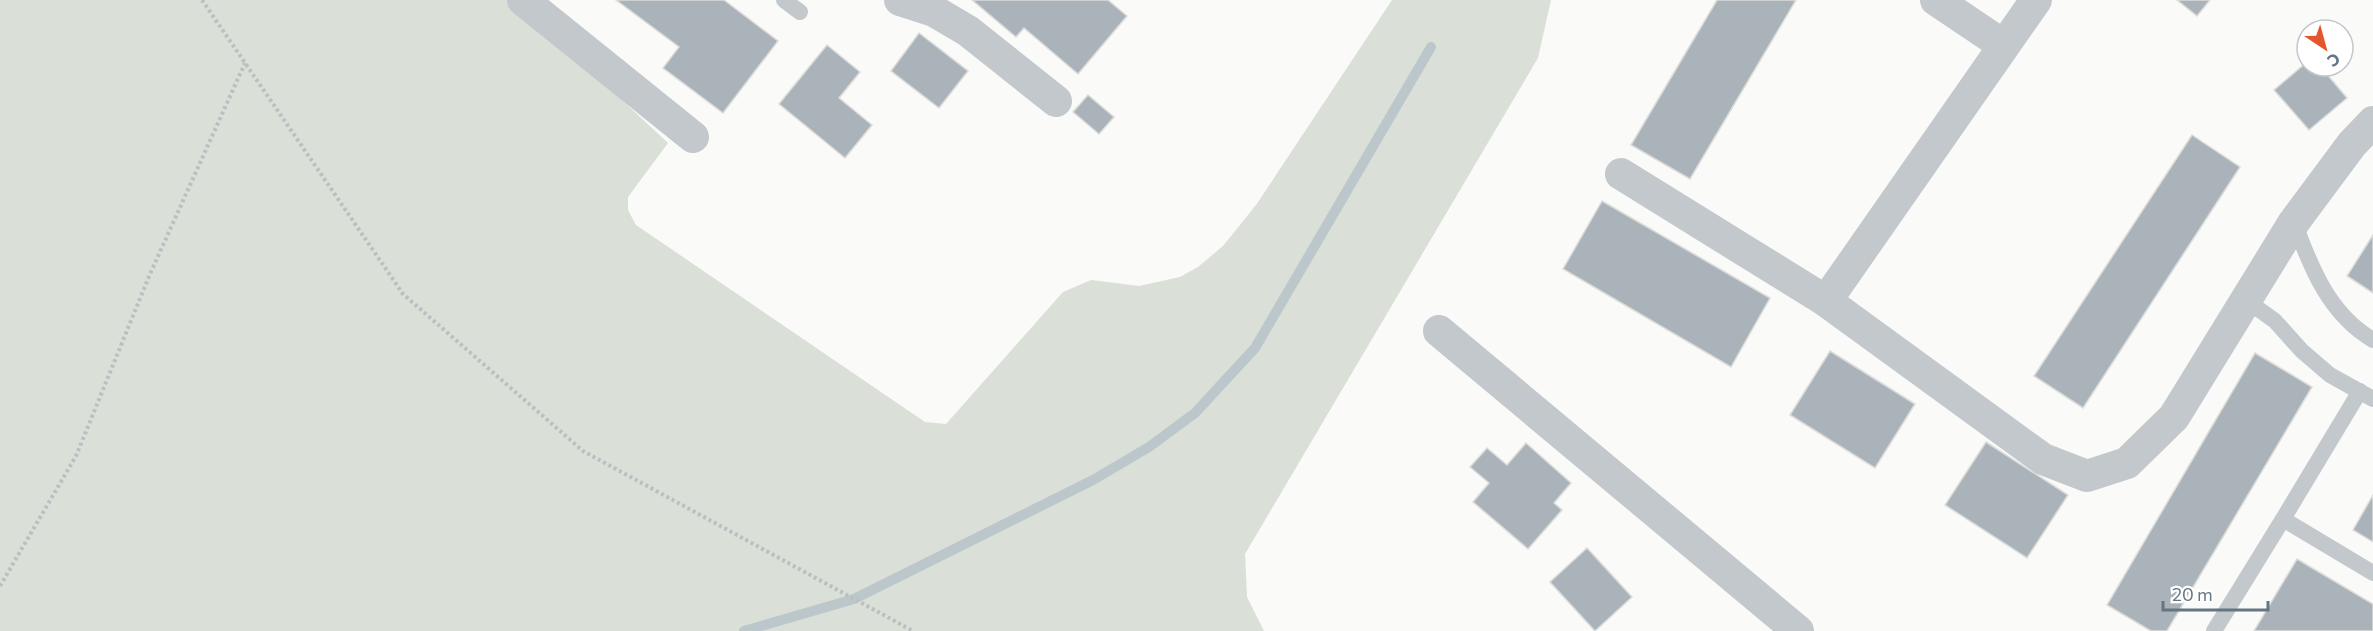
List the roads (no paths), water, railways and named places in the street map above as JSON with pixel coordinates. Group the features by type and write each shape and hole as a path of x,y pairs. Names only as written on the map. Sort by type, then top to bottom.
{"street":[{"path":"523,0 693,137"},
{"path":"900,0 934,11 968,31 1056,100"},
{"path":"1936,0 2003,45"},
{"path":"1826,301 2036,0"},
{"path":"1621,174 1826,301 2043,459 2087,476 2127,463 2174,417 2294,222 2352,144 2373,122"},
{"path":"1439,331 1798,631"}],"lane":[{"path":"784,0 800,12"},
{"path":"2294,222 2311,267 2335,307 2362,333 2373,340"},
{"path":"2214,631 2283,519 2366,395 2330,375 2302,351 2275,321 2246,300"},
{"path":"2283,519 2373,573"}],"waterway":[{"path":"744,631 854,599 1093,480 1149,447 1195,413 1255,348 1431,47"}]}
